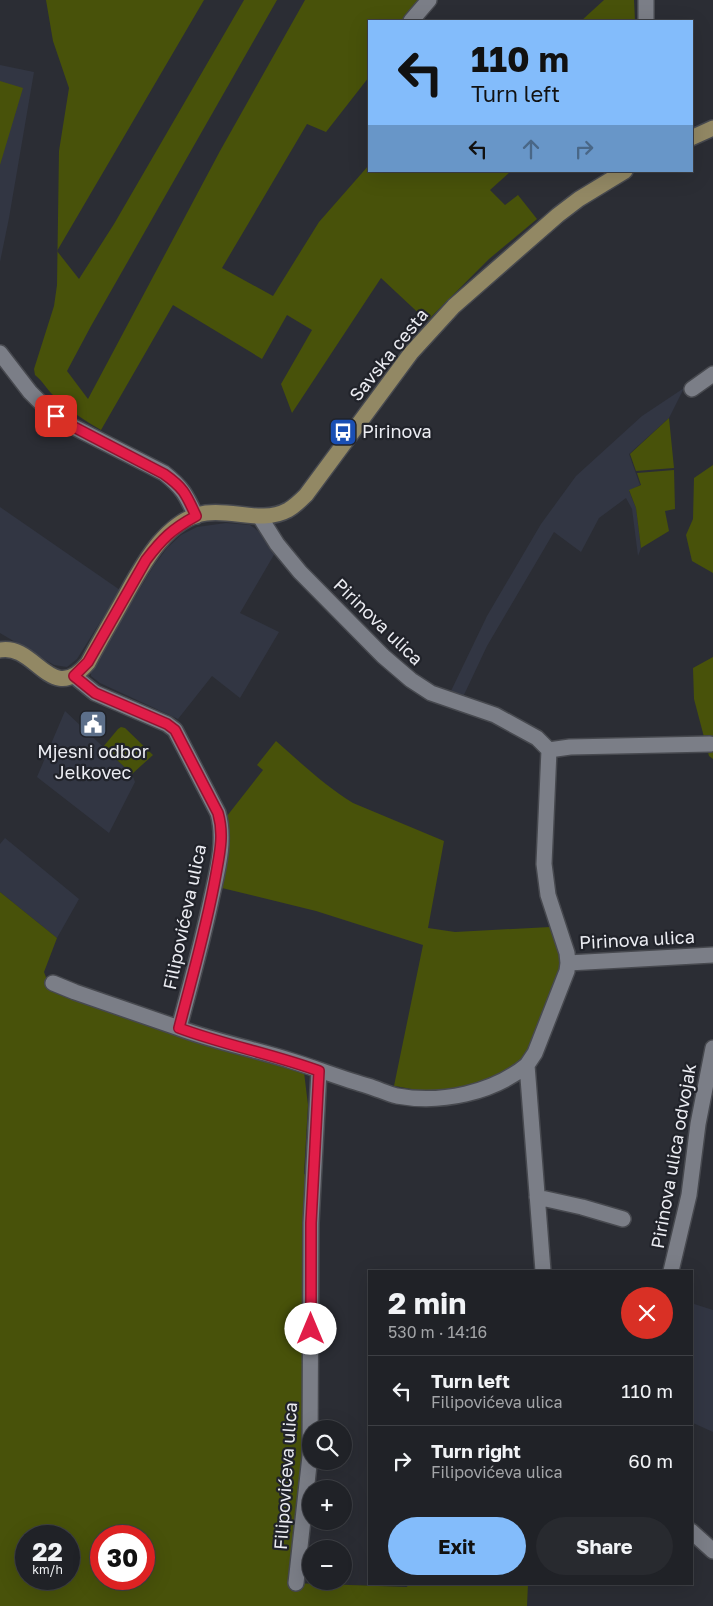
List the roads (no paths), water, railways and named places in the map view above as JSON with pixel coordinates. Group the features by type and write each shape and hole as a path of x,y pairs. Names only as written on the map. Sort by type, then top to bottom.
{"street":[{"path":"412,20 429,0"},
{"path":"646,0 646,20"},
{"path":"693,137 713,128"},
{"name":"Savska cesta","path":"74,676 88,662 146,560 169,532 196,516 206,513 260,517 274,516 290,509 306,495 405,360 454,306 565,210 579,199 623,172"},
{"path":"0,353 30,392 48,410 64,422 178,483 185,492 196,516"},
{"path":"692,389 713,374"},
{"name":"Pirinova ulica","path":"260,517 277,544 300,572 383,656 411,680 431,693 495,715 531,734 549,750 544,864 548,895 567,953 568,962 713,955"},
{"path":"0,650 15,650 52,676 67,678 74,676"},
{"name":"Filipovićeva ulica","path":"74,676 95,693 167,724 175,730 218,813 222,827 221,846 214,887 202,943 179,1028"},
{"path":"549,750 570,747 710,744"},
{"path":"53,983 197,1035 294,1062 397,1096 434,1098 471,1092 516,1075 527,1065 534,1053 560,990 567,971 568,962"},
{"name":"Pirinova ulica odvojak","path":"671,1270 689,1195 698,1124 713,1048"},
{"path":"527,1065 543,1270"},
{"name":"Filipovićeva ulica","path":"296,1583 310,1456 311,1223 319,1071"},
{"path":"537,1197 623,1219"},
{"path":"693,1533 713,1551"}],"place":[{"name":"Pirinova","path":"343,432"},
{"name":"Mjesni odbor Jelkovec","path":"93,724"}]}
